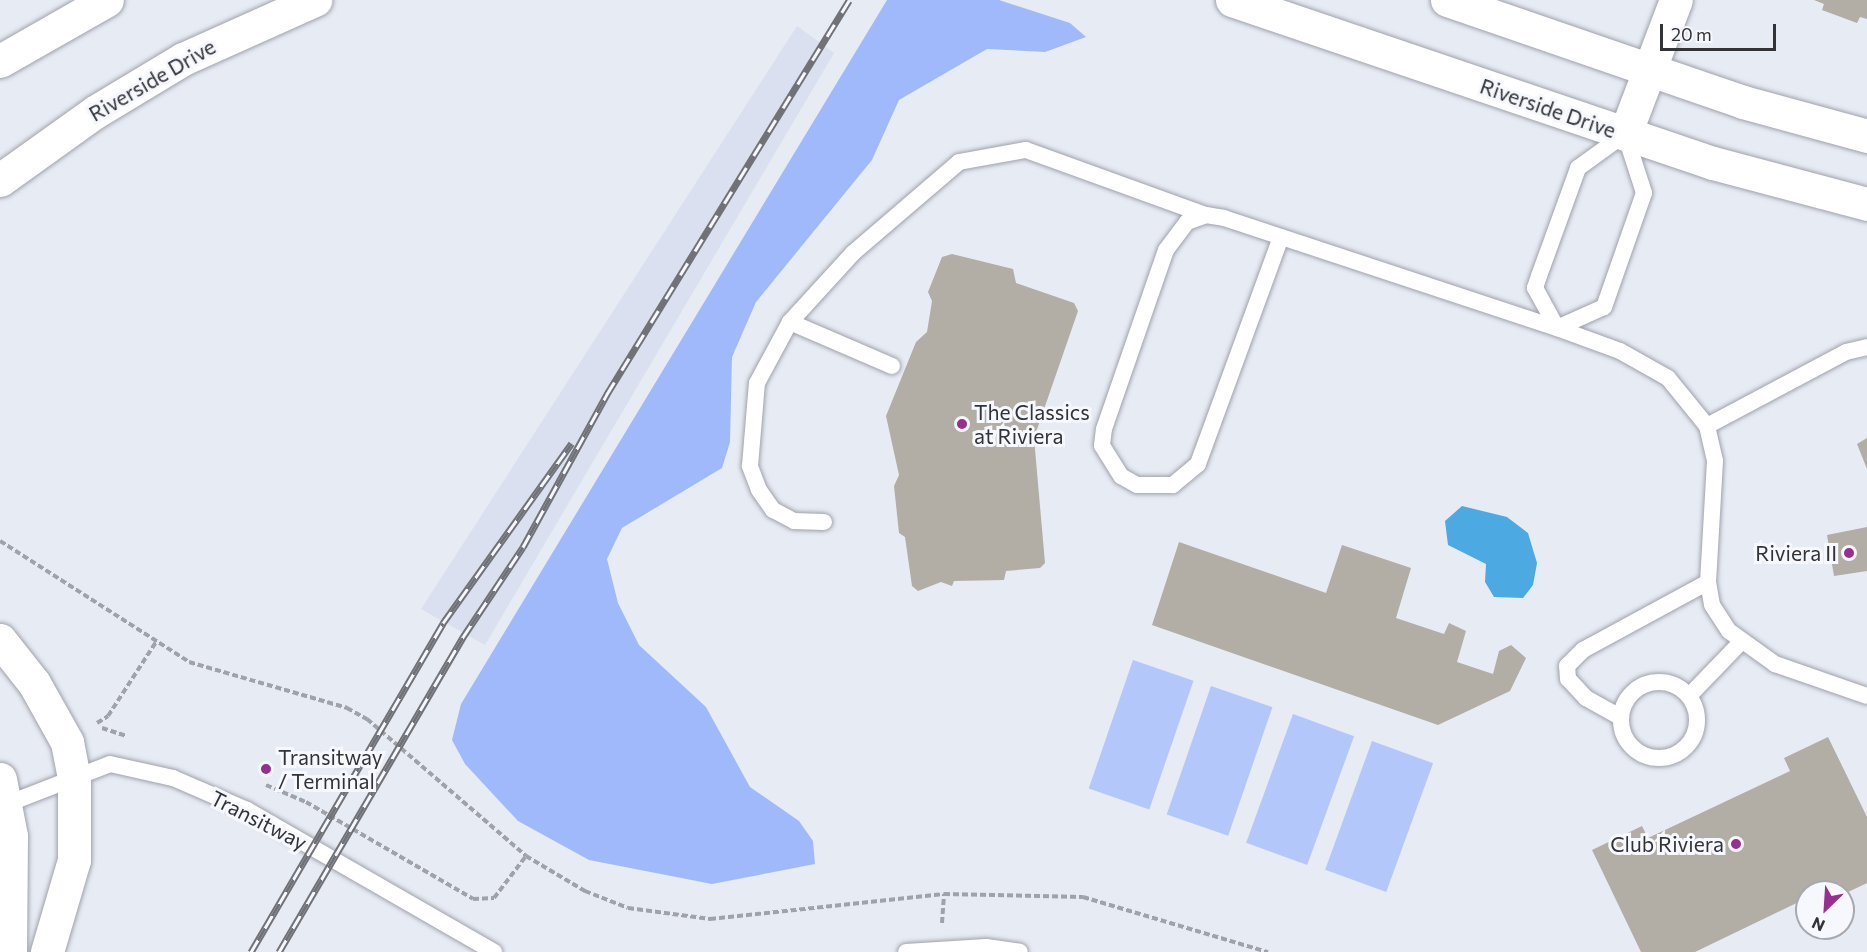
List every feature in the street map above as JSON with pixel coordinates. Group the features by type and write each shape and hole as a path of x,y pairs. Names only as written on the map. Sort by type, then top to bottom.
{"main road":[{"path":"0,61 107,0"},
{"name":"Riverside Drive","path":"0,180 95,112 183,59 315,0"},
{"name":"Riverside Drive","path":"1232,0 1625,134 1867,204"},
{"path":"1447,0 1647,70 1867,136"},
{"path":"1625,134 1647,70 1676,0"},
{"path":"0,640 34,683 67,742 74,778 74,860 47,952"},
{"path":"4,792 10,952"}],"lane":[{"path":"1625,134 1644,193 1604,307 1557,328 1534,288 1578,168 1625,134"},
{"path":"824,522 794,521 773,510 750,466 757,383 790,322 853,253 959,162 992,152 1026,150 1206,215 1281,237 1557,328 1642,361 1668,378 1707,426 1715,461 1708,582 1712,604 1741,642 1775,664 1867,696"},
{"path":"1206,215 1187,222 1166,250 1104,429 1108,462 1137,485 1173,486 1198,464 1281,237"},
{"path":"790,322 892,366"},
{"path":"1707,426 1846,352 1867,347"},
{"path":"1620,717 1586,698 1568,679 1567,666 1583,650 1708,582"},
{"path":"1689,696 1741,642"},
{"path":"1654,681 1679,687 1689,696 1696,731 1671,757 1636,751 1626,742 1620,717 1631,693 1654,681"},
{"name":"Transitway","path":"4,792 74,778 110,764 173,778 247,810 494,952"},
{"path":"906,952 986,947 1020,952"}],"path":[{"path":"0,541 189,662 347,708 367,719 526,856 585,891 628,908 710,919 944,894 1083,897 1268,952"},
{"path":"306,802 473,899 494,898 526,856"},
{"path":"942,931 944,894"}],"shaded area":[{"path":"887,0 999,0 1070,23 1086,37 1045,52 987,49 899,100 872,160 756,302 732,357 730,442 722,468 622,528 607,559 618,603 639,645 706,707 750,787 799,821 813,841 815,864 712,884 589,860 518,821 465,764 452,740 461,704"},
{"path":"797,26 834,53 485,645 421,609"},
{"path":"1462,506 1507,517 1528,533 1537,563 1533,585 1523,598 1494,597 1485,582 1486,564 1448,545 1445,521"},
{"path":"1133,660 1194,681 1149,809 1089,789"},
{"path":"1211,686 1272,707 1228,836 1167,815"},
{"path":"1293,714 1354,736 1307,865 1246,843"},
{"path":"1372,741 1433,763 1386,892 1325,870"}],"building":[{"path":"1814,0 1867,0 1867,19 1860,17 1857,23 1822,10 1824,4"},
{"name":"The Classics at Riviera","path":"952,254 1013,269 1016,283 1074,303 1078,311 1034,438 1045,563 1040,568 1006,571 1004,580 954,581 952,586 941,582 918,591 912,586 905,537 899,533 894,486 899,475 886,416 916,342 927,332 932,301 928,292 942,257"},
{"path":"1867,438 1867,469 1857,444"},
{"name":"Riviera II","path":"1867,527 1867,571 1834,576 1827,535"},
{"path":"1179,542 1326,593 1342,545 1411,568 1396,618 1444,634 1449,623 1466,631 1457,662 1493,674 1499,651 1511,645 1526,658 1510,691 1438,725 1152,625"},
{"name":"Club Riviera","path":"1828,737 1867,817 1867,883 1855,889 1855,880 1795,880 1795,904 1695,952 1641,952 1592,850 1642,826 1648,838 1790,771 1784,758"}],"railway":[{"path":"279,952 463,637 523,547 607,394 849,0"},
{"path":"251,952 443,623 572,443"}],"place":[{"name":"The Classics at Riviera","path":"962,424"},
{"name":"Riviera II","path":"1849,553"},
{"name":"Transitway / Terminal","path":"266,769"},
{"name":"Club Riviera","path":"1736,844"}]}
